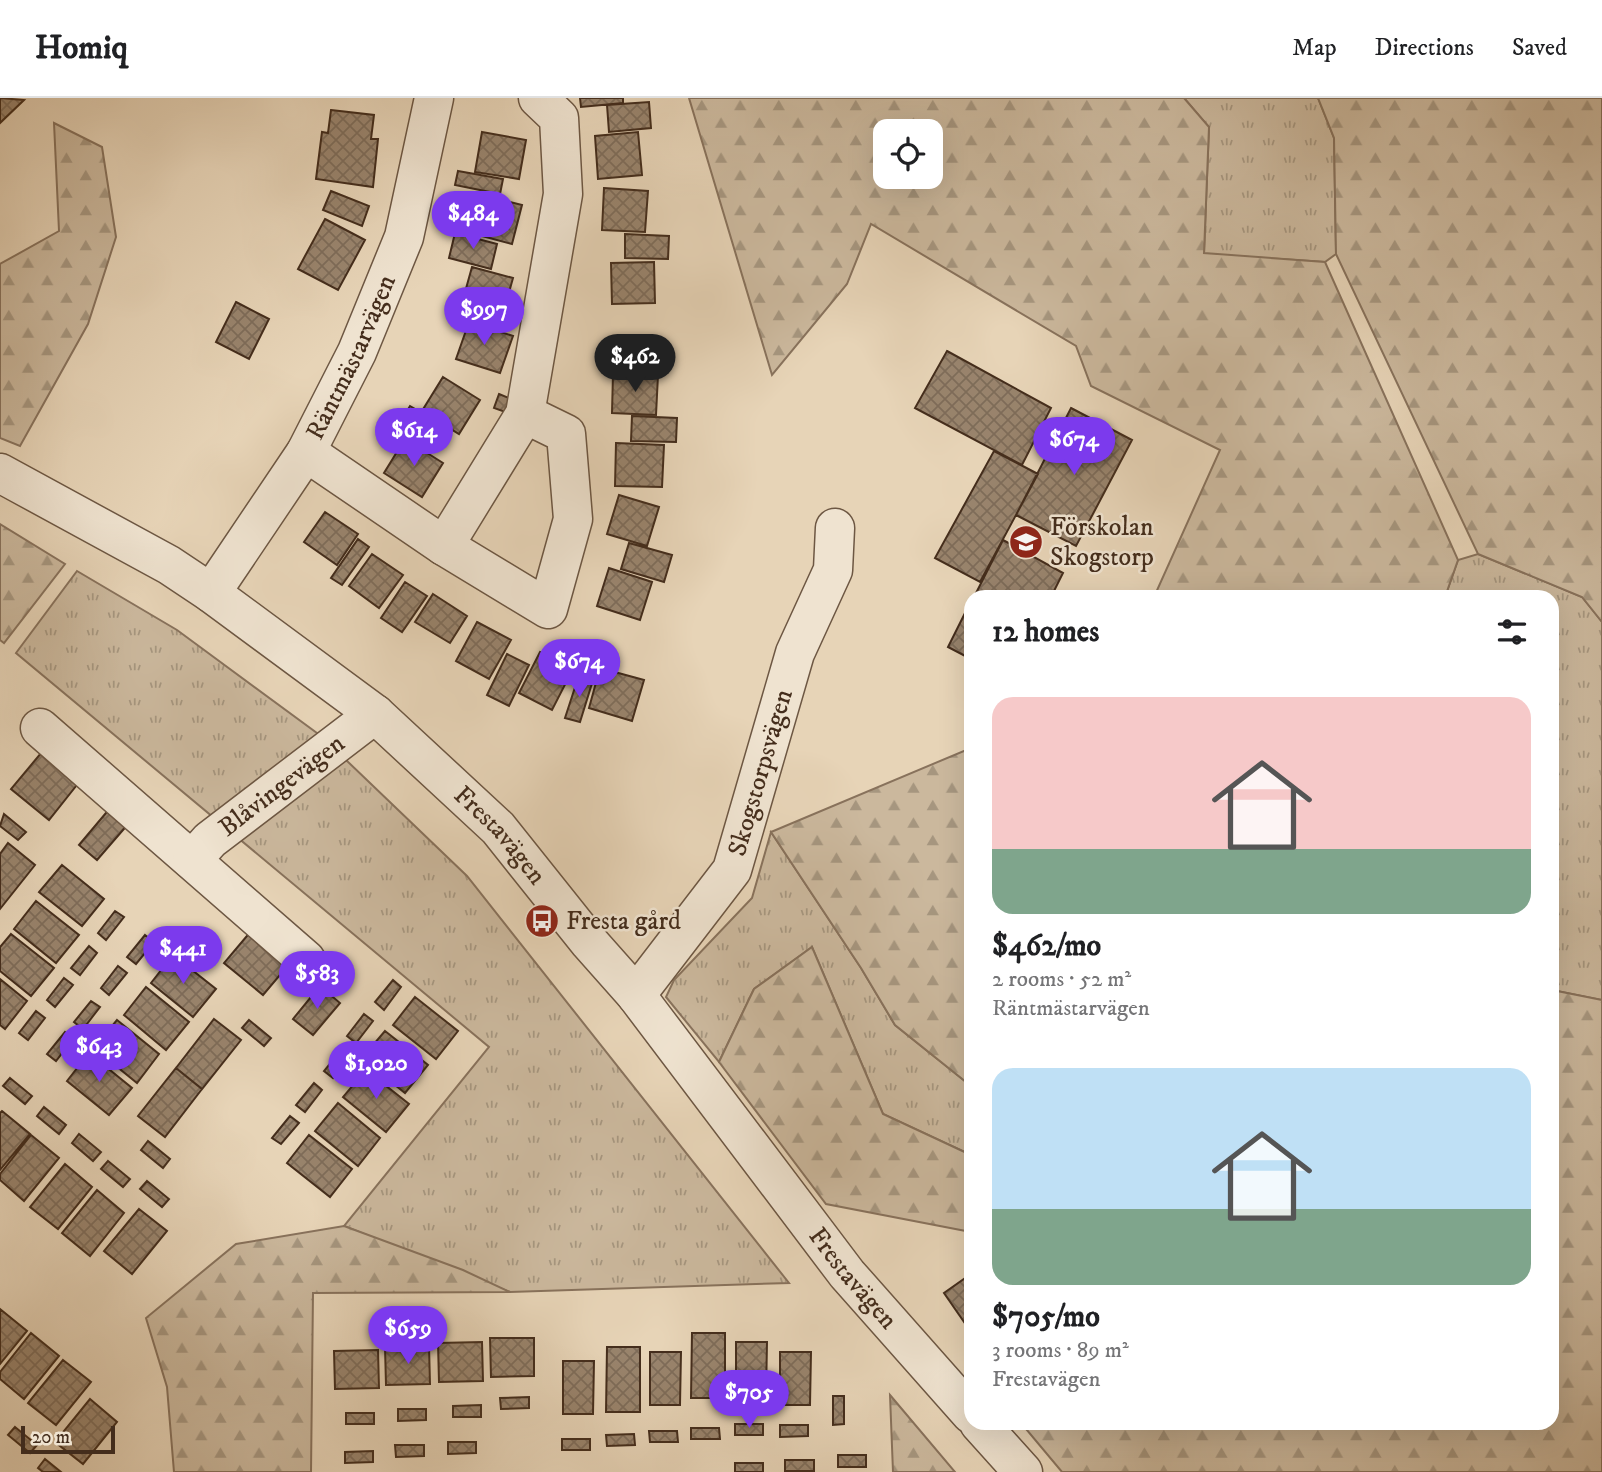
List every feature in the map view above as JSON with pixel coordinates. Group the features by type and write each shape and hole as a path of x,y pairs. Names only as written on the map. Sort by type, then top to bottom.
{"street":[{"name":"Räntmästarvägen","path":"211,593 306,452 357,352 404,237 434,98"},
{"path":"444,546 525,414 563,194 559,118 538,98"},
{"name":"Räntmästarvägen","path":"306,452 444,546 548,608 573,519 566,434 525,414"},
{"name":"Frestavägen","path":"0,473 169,565 211,593 374,714 498,828 589,942 636,995 847,1274 964,1406"},
{"name":"Skogstorpsvägen","path":"636,995 732,870 795,653 833,570 835,528"},
{"name":"Blåvingevägen","path":"192,860 210,840 374,714"},
{"name":"Blåvingevägen","path":"40,727 306,960"},
{"path":"985,1430 1023,1472"}],"green space":[{"path":"689,98 1184,98 1209,127 1204,253 1325,262 1458,560 1447,590 1157,590 1220,450 1091,386 1076,346 871,224 847,284 772,375"},
{"path":"1184,98 1318,98 1334,138 1336,254 1325,262 1204,254 1209,127"},
{"path":"1318,98 1602,98 1602,622 1582,597 1478,554 1336,254 1334,138"},
{"path":"54,123 102,147 116,237 88,324 20,446 0,438 0,264 59,231"},
{"path":"0,524 65,564 4,643 0,640"},
{"path":"1478,554 1582,597 1602,622 1602,1000 1559,991 1559,590 1447,590 1458,560"},
{"path":"77,571 177,630 321,736 467,876 789,1283 510,1292 344,1226 489,1047 16,653"},
{"path":"964,751 964,1080 895,1025 861,968 771,832"},
{"path":"771,832 861,968 895,1025 964,1080 964,1152 883,1114 812,947 754,989 719,1062 666,997 674,980 752,898"},
{"path":"812,947 883,1114 964,1152 964,1231 826,1204 719,1062 754,989"},
{"path":"1559,991 1602,1000 1602,1472 1062,1472 1027,1430 1559,1430"},
{"path":"344,1226 463,1270 510,1292 313,1293 311,1472 174,1472 167,1387 146,1318 236,1244"},
{"path":"890,1395 955,1472 893,1472"}],"building":[{"path":"0,98 24,100 0,123"},
{"path":"580,98 623,98 623,103 581,107"},
{"path":"649,102 651,128 609,132 607,105"},
{"path":"331,110 374,115 371,139 378,139 373,187 316,179 322,132 328,133"},
{"path":"482,132 526,140 519,179 475,172"},
{"path":"638,132 642,175 598,179 595,136"},
{"path":"458,171 503,179 500,194 455,185"},
{"path":"604,188 648,191 645,232 602,230"},
{"path":"331,191 369,206 362,226 323,210"},
{"path":"477,194 522,205 512,244 467,232"},
{"path":"325,219 365,240 338,290 298,269"},
{"path":"455,233 497,244 491,269 449,258"},
{"path":"625,234 669,236 668,259 625,258"},
{"path":"654,262 655,303 612,304 611,263"},
{"path":"472,267 513,278 503,314 462,303"},
{"path":"236,302 269,319 249,359 216,342"},
{"path":"469,322 513,336 500,373 456,359"},
{"path":"947,351 1051,408 1022,465 915,408"},
{"path":"613,374 658,375 656,415 612,413"},
{"path":"443,377 480,400 459,434 422,411"},
{"path":"499,394 516,401 511,414 494,408"},
{"path":"410,406 443,425 429,449 396,429"},
{"path":"1071,408 1132,440 1076,546 1016,515"},
{"path":"632,416 677,418 676,442 631,441"},
{"path":"405,439 443,463 422,497 384,473"},
{"path":"616,443 664,445 662,487 615,486"},
{"path":"994,451 1038,474 980,582 935,558"},
{"path":"619,495 659,507 647,546 607,534"},
{"path":"325,512 358,534 337,565 304,542"},
{"path":"358,539 369,547 342,585 331,578"},
{"path":"1003,540 1063,573 1054,590 978,590"},
{"path":"629,543 672,555 664,582 621,569"},
{"path":"372,554 403,575 379,608 349,586"},
{"path":"609,568 652,582 640,620 597,606"},
{"path":"405,582 427,596 402,632 381,618"},
{"path":"433,594 467,616 450,643 415,622"},
{"path":"964,615 964,655 948,647"},
{"path":"477,622 511,640 489,679 456,661"},
{"path":"540,652 573,669 552,710 519,693"},
{"path":"507,654 529,665 509,706 487,695"},
{"path":"600,668 644,680 632,721 589,708"},
{"path":"579,675 593,680 580,722 565,718"},
{"path":"47,746 84,776 49,820 11,789"},
{"path":"111,807 129,823 97,860 79,845"},
{"path":"4,814 26,832 18,840 0,826"},
{"path":"8,843 35,865 0,909 0,854"},
{"path":"62,865 104,899 82,926 39,892"},
{"path":"36,901 79,935 56,963 14,929"},
{"path":"115,911 124,917 106,940 98,933"},
{"path":"252,930 291,962 263,995 224,963"},
{"path":"11,934 54,968 31,996 0,971 0,947"},
{"path":"145,935 154,942 136,964 127,957"},
{"path":"89,946 97,953 80,975 71,968"},
{"path":"173,955 216,989 193,1017 151,983"},
{"path":"118,966 127,973 109,995 101,988"},
{"path":"64,978 73,985 55,1007 47,1000"},
{"path":"0,979 27,1001 5,1029 0,1025"},
{"path":"393,980 401,987 384,1010 375,1002"},
{"path":"320,986 340,1003 313,1035 293,1019"},
{"path":"146,987 189,1022 166,1050 124,1015"},
{"path":"415,997 458,1031 436,1059 393,1025"},
{"path":"91,1001 100,1007 83,1029 74,1022"},
{"path":"36,1011 45,1018 28,1040 19,1033"},
{"path":"364,1014 373,1021 356,1043 347,1036"},
{"path":"214,1019 241,1040 202,1089 176,1068"},
{"path":"117,1020 159,1054 137,1083 94,1048"},
{"path":"249,1020 271,1038 264,1046 242,1028"},
{"path":"385,1031 428,1065 405,1093 362,1058"},
{"path":"65,1032 73,1039 56,1061 47,1054"},
{"path":"342,1049 350,1056 333,1078 324,1071"},
{"path":"89,1053 132,1088 109,1115 67,1081"},
{"path":"176,1068 202,1089 165,1137 138,1116"},
{"path":"366,1070 409,1104 386,1132 343,1097"},
{"path":"10,1078 32,1096 25,1104 3,1086"},
{"path":"314,1083 322,1090 305,1112 296,1105"},
{"path":"338,1103 380,1138 358,1166 315,1131"},
{"path":"44,1107 66,1125 59,1134 37,1116"},
{"path":"2,1111 30,1134 0,1170 0,1113"},
{"path":"290,1116 299,1123 281,1144 272,1138"},
{"path":"79,1134 101,1152 93,1161 72,1143"},
{"path":"31,1135 59,1158 24,1201 0,1180 0,1174"},
{"path":"309,1135 352,1169 330,1197 287,1163"},
{"path":"148,1141 170,1159 163,1168 141,1150"},
{"path":"108,1161 130,1179 123,1187 101,1169"},
{"path":"65,1164 92,1187 58,1229 30,1207"},
{"path":"147,1181 169,1199 162,1207 140,1189"},
{"path":"97,1190 124,1213 90,1256 62,1233"},
{"path":"139,1209 167,1231 132,1274 104,1251"},
{"path":"964,1279 964,1322 944,1293"},
{"path":"0,1309 27,1331 0,1364"},
{"path":"31,1333 59,1356 24,1399 0,1379 0,1372"},
{"path":"692,1333 725,1333 725,1398 691,1398"},
{"path":"490,1338 534,1338 534,1376 491,1377"},
{"path":"482,1342 483,1381 439,1382 438,1343"},
{"path":"736,1342 767,1342 766,1395 736,1395"},
{"path":"429,1346 430,1384 386,1385 385,1347"},
{"path":"607,1347 640,1347 640,1412 606,1412"},
{"path":"378,1350 379,1388 335,1389 334,1351"},
{"path":"650,1352 681,1352 680,1405 650,1405"},
{"path":"780,1352 811,1352 810,1405 780,1405"},
{"path":"63,1360 91,1382 56,1425 28,1403"},
{"path":"563,1361 594,1361 593,1414 563,1414"},
{"path":"833,1396 844,1396 844,1424 833,1425"},
{"path":"529,1397 529,1408 501,1409 500,1398"},
{"path":"90,1399 117,1422 83,1464 55,1442"},
{"path":"481,1405 481,1417 453,1417 453,1406"},
{"path":"398,1409 426,1409 426,1420 398,1421"},
{"path":"346,1413 374,1413 374,1424 346,1424"},
{"path":"735,1424 763,1424 763,1435 735,1435"},
{"path":"780,1425 808,1425 808,1436 780,1437"},
{"path":"15,1427 37,1445 30,1453 8,1435"},
{"path":"691,1428 719,1428 720,1439 691,1439"},
{"path":"649,1431 677,1431 678,1442 650,1442"},
{"path":"634,1434 635,1445 607,1446 606,1435"},
{"path":"562,1439 590,1439 590,1450 562,1450"},
{"path":"448,1442 476,1442 476,1453 448,1454"},
{"path":"395,1445 424,1445 424,1456 396,1457"},
{"path":"373,1451 373,1462 345,1463 345,1452"},
{"path":"838,1455 866,1455 866,1467 838,1467"},
{"path":"45,1459 61,1472 43,1472 38,1468"},
{"path":"785,1460 814,1460 814,1471 785,1471"},
{"path":"735,1463 763,1463 763,1472 735,1472"}],"place":[{"name":"Förskolan Skogstorp","path":"1026,542"},
{"name":"Fresta gård","path":"542,921"}]}
